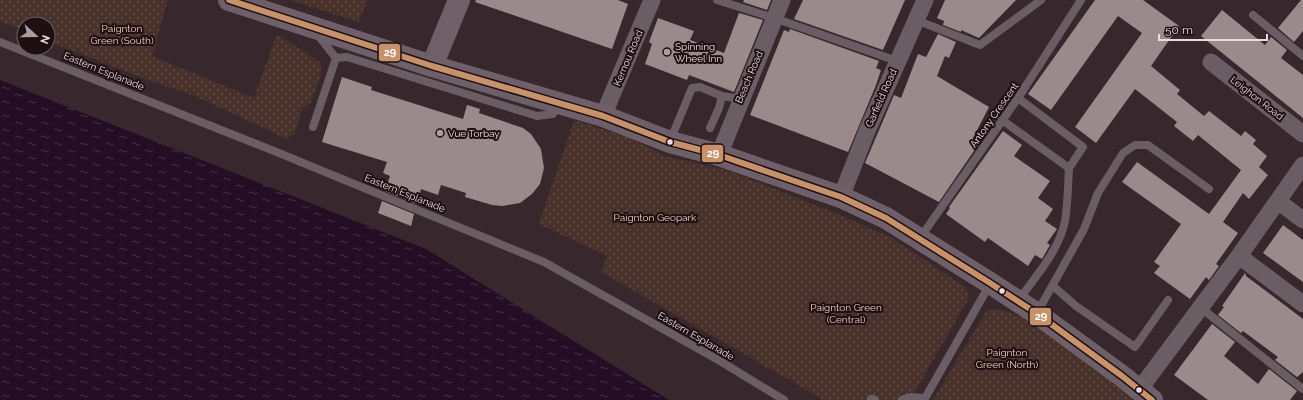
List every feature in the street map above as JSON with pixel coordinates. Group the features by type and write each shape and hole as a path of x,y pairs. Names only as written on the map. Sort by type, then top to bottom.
{"main road":[{"path":"229,0 432,66 556,104 603,116 670,142 718,155 841,197 886,218 990,283 1036,313 1146,395"},
{"path":"432,66 459,0"}],"street":[{"name":"Kernou Road","path":"603,116 652,0"},
{"name":"Beach Road","path":"718,155 782,0"},
{"name":"Garfield Road","path":"841,197 852,166 925,0"},
{"name":"Leighon Road","path":"1211,62 1303,134"},
{"path":"1146,395 1201,308 1279,202 1303,165"},
{"path":"1279,202 1303,220"},
{"path":"1239,256 1303,304"}],"lane":[{"path":"717,0 774,18 897,61"},
{"path":"916,20 980,45 1041,0"},
{"name":"Antony Crescent","path":"920,239 1018,98 1081,0"},
{"path":"1253,14 1303,56"},
{"path":"312,26 336,58"},
{"name":"Eastern Esplanade","path":"0,42 281,154 544,262 720,361 784,400"},
{"path":"336,58 347,57 537,116 553,114 556,104"},
{"path":"313,127 336,58"},
{"path":"670,142 692,88 700,87 722,96 740,99"},
{"path":"710,128 719,108 722,96"},
{"path":"1018,98 1083,147 1069,168 1065,221 1059,237 1050,256 1018,302"},
{"path":"1002,120 1069,168"},
{"path":"1036,313 1053,286 1084,229 1098,193 1123,153 1135,145 1148,145 1209,189"},
{"path":"902,400 910,398 925,399 990,283"},
{"path":"1053,286 1076,306 1135,347 1168,300"},
{"path":"1201,308 1303,389"}],"green space":[{"name":"Paignton Green (South)","path":"0,0 168,0 152,56 254,98 277,34 321,63 321,75 311,102 302,109 295,133 287,139 193,95 148,80 56,44 56,16 16,16 16,28 0,21"},
{"path":"290,0 368,0 359,22"},
{"path":"574,120 630,138 665,156 726,170 836,213 890,237 967,288 969,298 910,400 824,400 601,272 607,256 539,224"},
{"name":"Paignton Green (North)","path":"987,310 1003,310 1024,318 1139,400 933,400"}],"water":[{"path":"0,80 426,249 669,400 0,400"}],"building":[{"path":"476,0 618,0 628,4 612,49 475,2"},
{"path":"744,0 771,0 767,10 743,2"},
{"path":"803,0 905,0 883,50 794,19"},
{"path":"945,0 1016,0 979,38 961,30 961,32 943,25 944,21 937,18"},
{"path":"1095,0 1143,0 1179,26 1151,66 1180,90 1177,94 1204,116 1209,111 1241,136 1245,131 1256,140 1253,144 1267,156 1259,167 1268,175 1249,199 1243,193 1223,222 1238,233 1216,264 1219,266 1209,280 1206,277 1190,299 1154,273 1160,266 1154,262 1181,224 1122,182 1137,162 1209,214 1241,170 1198,135 1193,141 1174,126 1177,122 1135,89 1096,143 1075,127 1142,33 1118,16 1051,110 1028,94"},
{"path":"1301,0 1303,0 1303,31 1294,42 1278,28"},
{"path":"1222,10 1265,45 1271,37 1287,50 1281,58 1303,75 1303,118 1201,36"},
{"path":"739,13 763,20 734,92 689,75 687,80 645,64 652,44 649,42 658,18 694,31 690,40 724,53"},
{"path":"790,29 879,61 876,68 881,70 876,85 848,152 750,115 784,30 789,32"},
{"path":"938,34 956,42 949,58 945,56 937,76 989,107 973,138 980,142 939,202 865,163 894,95 901,98 918,54 926,57"},
{"path":"342,77 372,87 371,90 463,119 467,105 480,109 479,113 523,128 531,134 541,149 544,168 540,184 532,194 520,203 502,206 492,205 465,197 466,193 441,185 438,195 421,189 417,204 385,191 390,176 383,173 387,162 322,142"},
{"path":"1003,131 1022,145 1014,156 1050,181 1038,198 1053,209 1045,221 1057,229 1047,243 1050,245 1042,259 1035,255 1028,266 988,238 985,242 946,214 950,208 949,207"},
{"path":"382,201 414,214 411,226 378,213"},
{"path":"1283,225 1303,240 1303,282 1263,253"},
{"path":"1245,273 1246,276 1303,319 1303,372 1297,377 1275,360 1278,357 1243,331 1241,333 1218,315 1224,307 1222,306"},
{"path":"1212,324 1235,342 1224,356 1258,384 1269,369 1297,391 1290,400 1208,400 1174,375"}],"transit line":[{"name":"29","path":"229,0 432,66 603,116 670,142 719,155 841,197 886,218 1036,313 1152,400"}],"place":[{"name":"Spinning Wheel Inn","path":"667,52"},
{"name":"Vue Torbay","path":"440,133"}],"park label":[{"name":"Paignton Geopark","path":"655,217"},
{"name":"Paignton Green (Central)","path":"846,312"}]}
